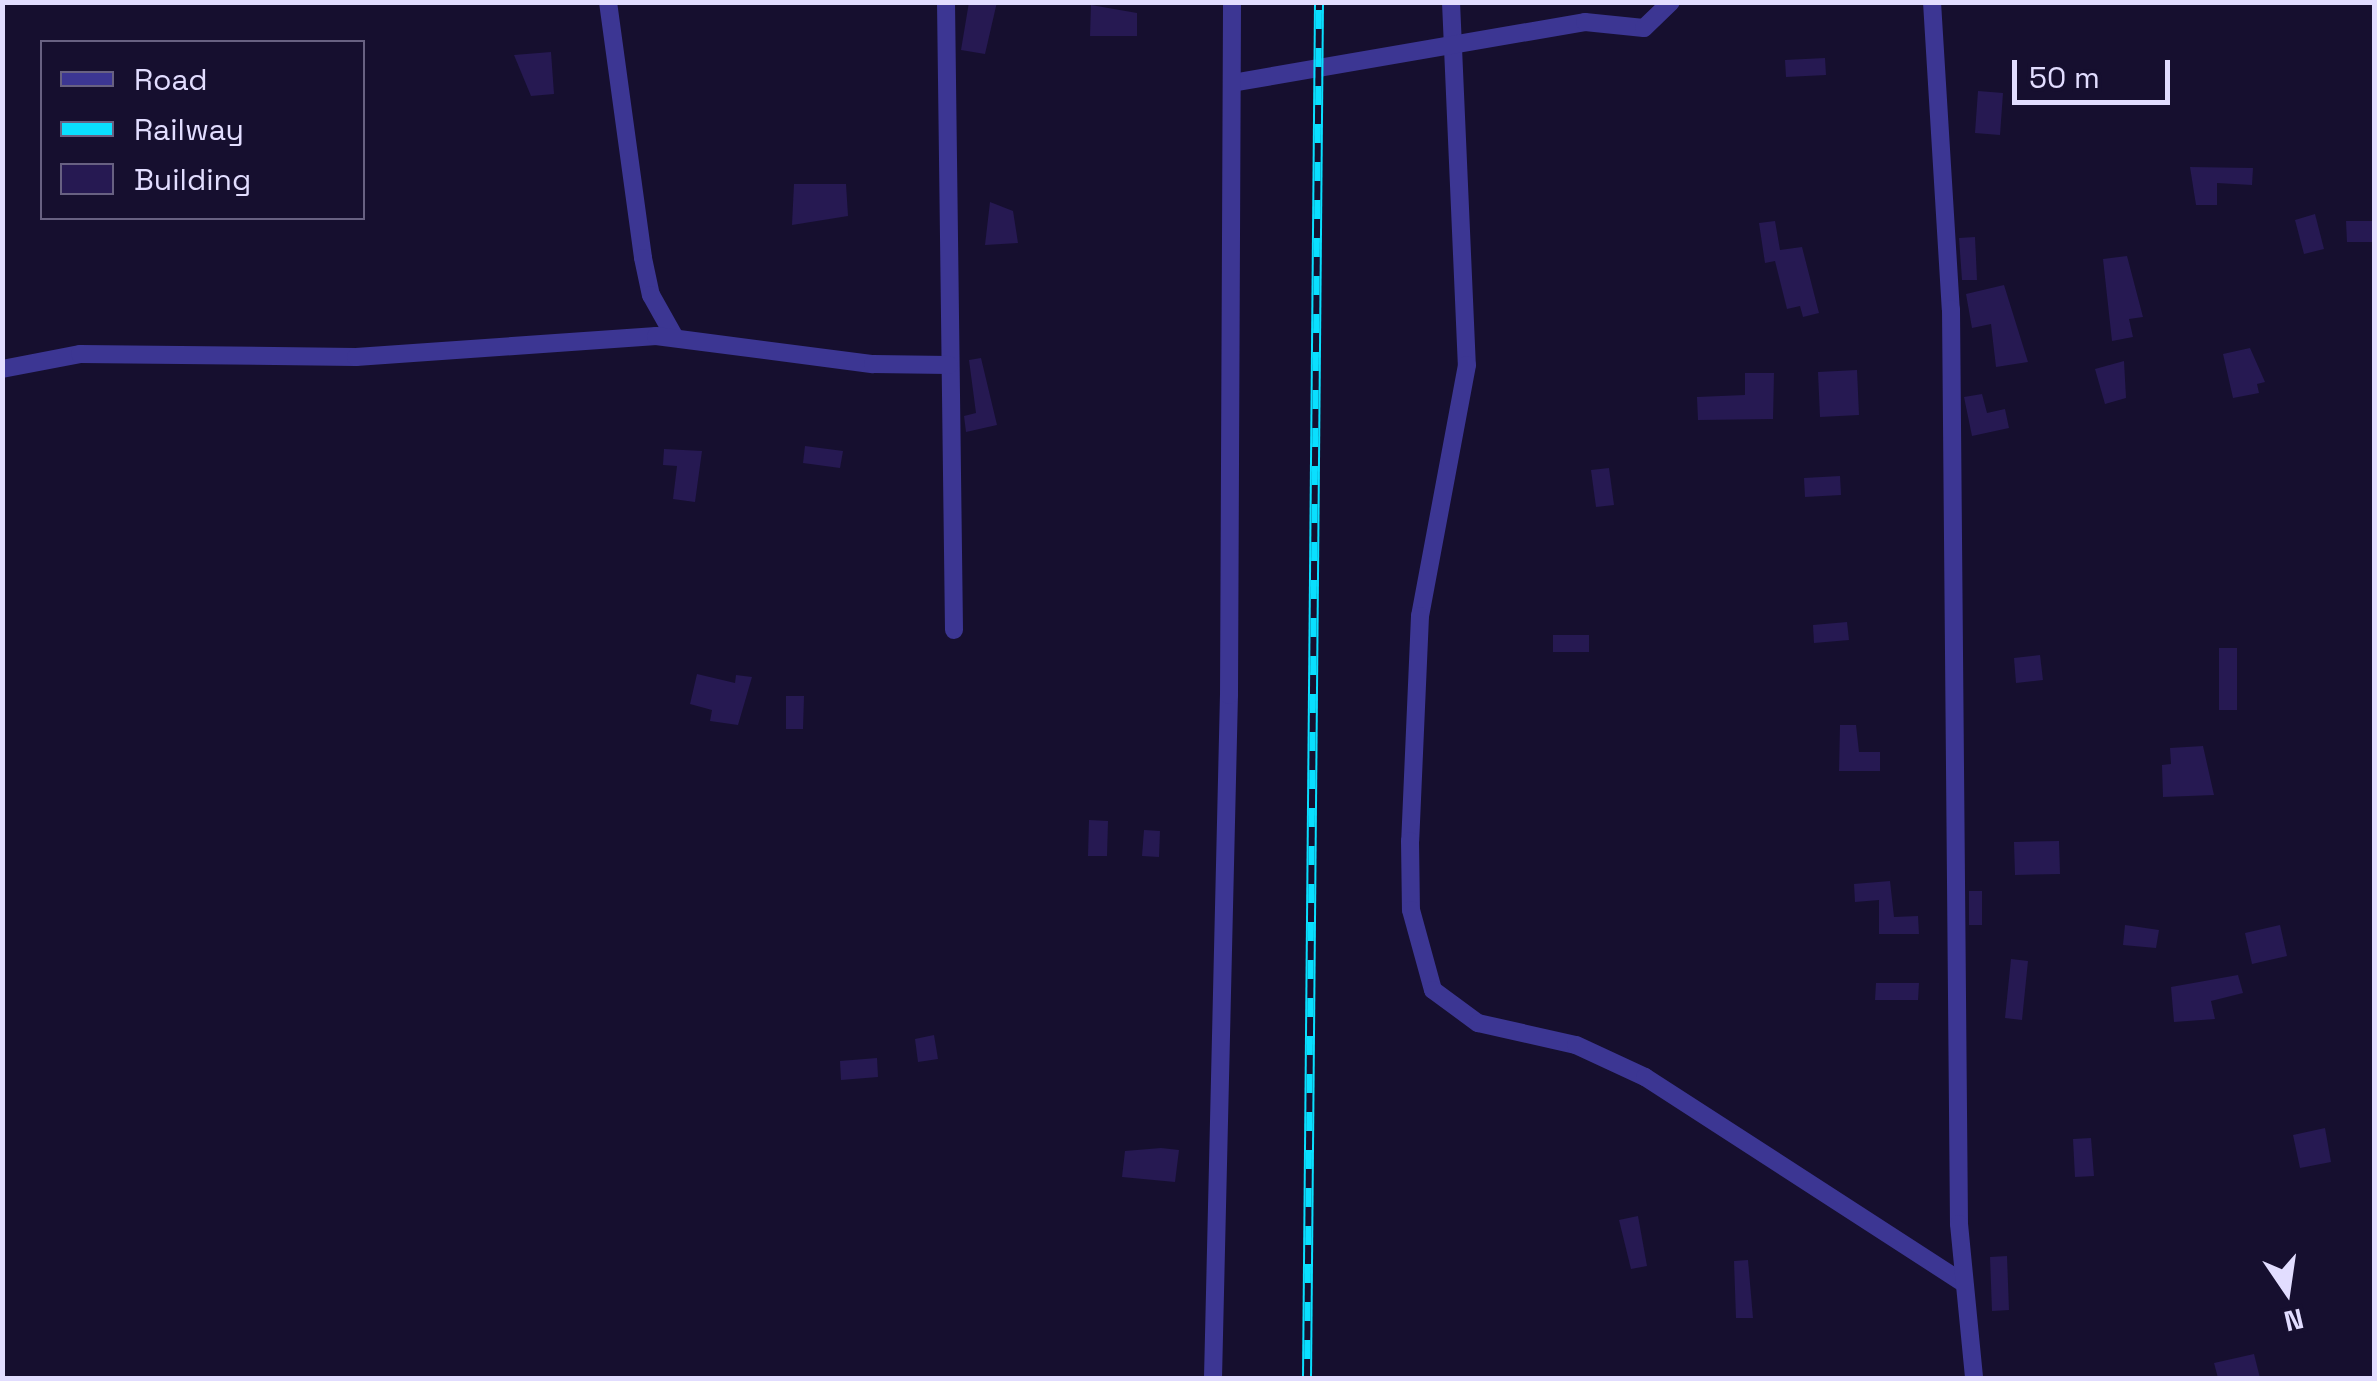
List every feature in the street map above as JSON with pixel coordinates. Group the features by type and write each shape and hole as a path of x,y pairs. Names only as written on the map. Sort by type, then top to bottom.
{"street":[{"path":"608,2 643,258 651,295 674,336"},
{"path":"946,2 954,630"},
{"path":"1213,1378 1232,2"},
{"path":"1451,2 1467,365 1420,616 1410,840 1411,910 1433,990 1478,1023 1576,1045 1644,1078 1964,1284"},
{"path":"1232,83 1585,22 1644,28 1671,2"},
{"path":"1932,2 1950,308 1964,1284 1974,1378"},
{"path":"2,368 80,354 356,357 674,336 872,364 950,364"}],"building":[{"path":"969,2 997,2 985,54 961,50"},
{"path":"1091,5 1137,13 1137,36 1090,36"},
{"path":"551,52 554,94 531,96 514,55"},
{"path":"1825,58 1826,75 1786,77 1785,60"},
{"path":"1978,91 2003,93 2000,135 1975,133"},
{"path":"2190,167 2253,168 2252,185 2217,183 2217,205 2196,205"},
{"path":"794,184 846,184 848,216 792,225"},
{"path":"990,202 1013,211 1018,243 985,245"},
{"path":"2315,214 2324,249 2304,254 2295,220"},
{"path":"1775,221 1780,250 1802,247 1819,313 1803,317 1800,306 1787,309 1775,261 1765,263 1759,223"},
{"path":"2346,221 2374,221 2374,242 2347,242"},
{"path":"1975,237 1977,280 1962,280 1959,238"},
{"path":"2127,256 2143,317 2129,319 2133,337 2112,341 2103,259"},
{"path":"2004,285 2028,362 1996,367 1991,324 1972,328 1966,294"},
{"path":"2250,348 2265,382 2257,384 2259,393 2233,398 2223,354"},
{"path":"981,358 997,425 966,432 964,416 976,413 969,360"},
{"path":"2124,361 2126,398 2105,404 2095,369"},
{"path":"1857,370 1859,415 1820,417 1818,372"},
{"path":"1745,373 1774,373 1773,419 1698,420 1697,397 1745,395"},
{"path":"1982,394 1987,413 2005,409 2009,428 1972,436 1964,397"},
{"path":"805,446 843,451 840,468 803,463"},
{"path":"664,449 702,451 695,502 673,499 677,466 663,465"},
{"path":"1609,468 1614,505 1596,507 1591,470"},
{"path":"1840,476 1841,495 1805,497 1804,478"},
{"path":"1847,622 1849,640 1814,643 1813,625"},
{"path":"1553,635 1589,635 1589,652 1553,652"},
{"path":"2219,648 2237,648 2237,710 2219,710"},
{"path":"2040,655 2043,680 2016,683 2014,658"},
{"path":"697,674 735,683 736,675 752,677 738,725 710,721 712,710 690,704"},
{"path":"786,696 804,696 803,729 786,729"},
{"path":"1840,725 1856,725 1859,752 1880,752 1880,771 1839,771"},
{"path":"2203,746 2214,795 2163,797 2162,765 2171,764 2170,748"},
{"path":"1089,820 1108,821 1107,856 1088,856"},
{"path":"1144,830 1160,831 1159,857 1142,856"},
{"path":"2059,841 2060,874 2015,875 2014,842"},
{"path":"1890,881 1894,917 1918,916 1919,934 1879,934 1879,900 1855,902 1854,884"},
{"path":"1969,891 1982,891 1982,925 1969,925"},
{"path":"2125,925 2159,930 2156,948 2123,945"},
{"path":"2280,925 2287,956 2252,964 2245,933"},
{"path":"2011,959 2028,961 2022,1020 2005,1018"},
{"path":"2238,975 2243,993 2211,1001 2215,1019 2174,1022 2171,987"},
{"path":"1876,983 1919,983 1918,1000 1875,1000"},
{"path":"934,1035 938,1059 918,1062 915,1039"},
{"path":"877,1058 878,1077 841,1080 840,1061"},
{"path":"2325,1128 2331,1162 2300,1168 2293,1135"},
{"path":"2091,1138 2094,1176 2075,1177 2073,1139"},
{"path":"1179,1150 1175,1182 1122,1177 1125,1151"},
{"path":"1638,1216 1647,1266 1631,1269 1619,1220"},
{"path":"2007,1256 2009,1310 1992,1311 1990,1257"},
{"path":"1748,1260 1753,1318 1736,1318 1734,1261"},
{"path":"2254,1354 2260,1378 2218,1378 2214,1363"}],"railway":[{"path":"1307,1378 1319,2"}]}
